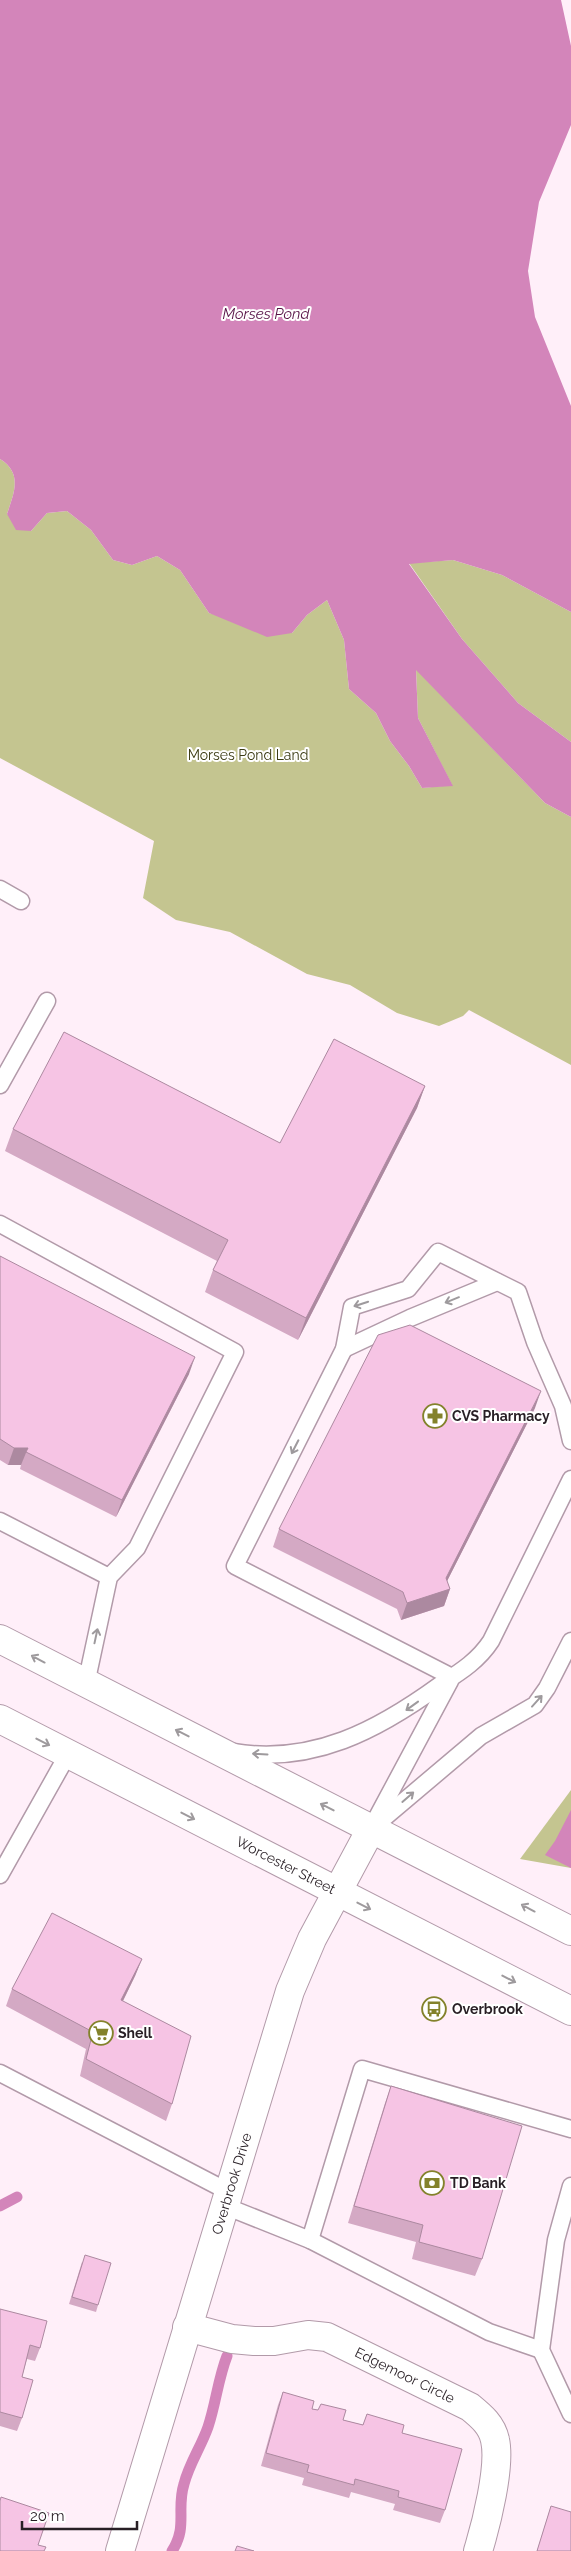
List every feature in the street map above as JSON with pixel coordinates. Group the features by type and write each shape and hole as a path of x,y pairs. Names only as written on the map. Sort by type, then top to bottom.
{"main road":[{"path":"0,1639 571,1931"},
{"name":"Worcester Street","path":"0,1719 571,2011"},
{"name":"Overbrook Drive","path":"120,2551 293,1982 304,1956 371,1829"},
{"name":"Edgemoor Circle","path":"187,2327 232,2340 254,2342 274,2341 308,2335 327,2337 470,2407 486,2420 496,2439 496,2461 488,2512 478,2551"}],"lane":[{"path":"0,889 21,901"},
{"path":"0,1085 47,1001"},
{"path":"0,1224 235,1352 137,1548 109,1577 86,1684"},
{"path":"452,1677 235,1566 344,1349 352,1307 408,1289 438,1252 518,1292 535,1342 563,1406 571,1441"},
{"path":"344,1349 410,1318 497,1282"},
{"path":"211,1748 268,1755 293,1753 340,1742 392,1719 480,1657 491,1641 571,1479"},
{"path":"0,1521 109,1577"},
{"path":"371,1829 481,1736 535,1705 547,1688 571,1641"},
{"path":"371,1829 452,1677"},
{"path":"3,1865 68,1754"},
{"path":"310,2240 362,2069 571,2129"},
{"path":"0,2073 227,2199 489,2332 541,2350"},
{"path":"571,2186 556,2240 541,2350 571,2414"}],"green space":[{"name":"Morses Pond Land","path":"0,459 12,471 15,484 7,514 31,531 47,513 67,511 91,530 113,560 132,565 157,556 180,570 209,613 292,633 307,615 327,600 344,640 349,689 376,713 390,741 409,766 422,788 452,785 418,718 416,669 545,803 571,817 571,1065 469,1010 463,1016 439,1026 397,1013 350,985 307,974 230,932 176,920 143,898 154,841 0,758"},
{"path":"453,560 502,575 571,612 571,742 518,703 462,639 409,563"},
{"path":"571,1790 571,1868 520,1859"}],"water":[{"name":"Morses Pond","path":"0,0 561,0 571,46 571,125 539,202 528,271 535,317 571,406 571,612 502,575 453,560 409,564 462,639 518,703 571,742 571,817 545,803 416,670 418,718 453,786 422,788 409,766 390,741 376,713 349,689 344,640 327,600 307,615 292,633 267,637 209,613 180,570 157,556 132,565 113,560 91,530 67,511 47,513 31,531 16,530 7,514 14,491 14,477 12,471 0,459"},
{"path":"571,1810 571,1868 545,1855 555,1841"}],"building":[{"path":"64,1032 280,1143 334,1039 425,1086 306,1318 213,1270 228,1240 13,1129"},
{"path":"0,1256 195,1357 122,1500 26,1452 28,1448 14,1448 0,1439"},
{"name":"CVS Pharmacy","path":"410,1325 541,1391 446,1578 450,1589 407,1603 403,1592 279,1529 378,1335"},
{"name":"Shell","path":"52,1913 142,1959 121,2000 191,2036 172,2104 86,2059 93,2032 12,1989"},
{"name":"TD Bank","path":"391,2086 522,2126 482,2259 419,2242 423,2225 354,2206"},
{"path":"85,2255 111,2263 98,2305 72,2297"},
{"path":"0,2309 47,2321 40,2348 30,2345 22,2377 33,2380 22,2418 0,2412"},
{"path":"283,2392 314,2401 312,2409 318,2410 321,2404 346,2410 343,2420 363,2425 367,2414 404,2425 402,2433 462,2449 445,2510 398,2497 399,2491 355,2479 354,2485 307,2472 309,2465 266,2453"},
{"path":"1,2497 49,2513 38,2545 46,2547 44,2551 0,2551"},
{"path":"551,2506 571,2512 571,2551 537,2551"},
{"path":"237,2546 254,2551 235,2551"}],"waterway":[{"path":"0,2206 17,2197"},
{"path":"172,2551 180,2534 181,2502 184,2484 208,2427 227,2356"}],"place":[{"name":"CVS Pharmacy","path":"435,1416"},
{"name":"Overbrook","path":"434,2009"},
{"name":"Shell","path":"101,2033"},
{"name":"TD Bank","path":"432,2183"}]}
